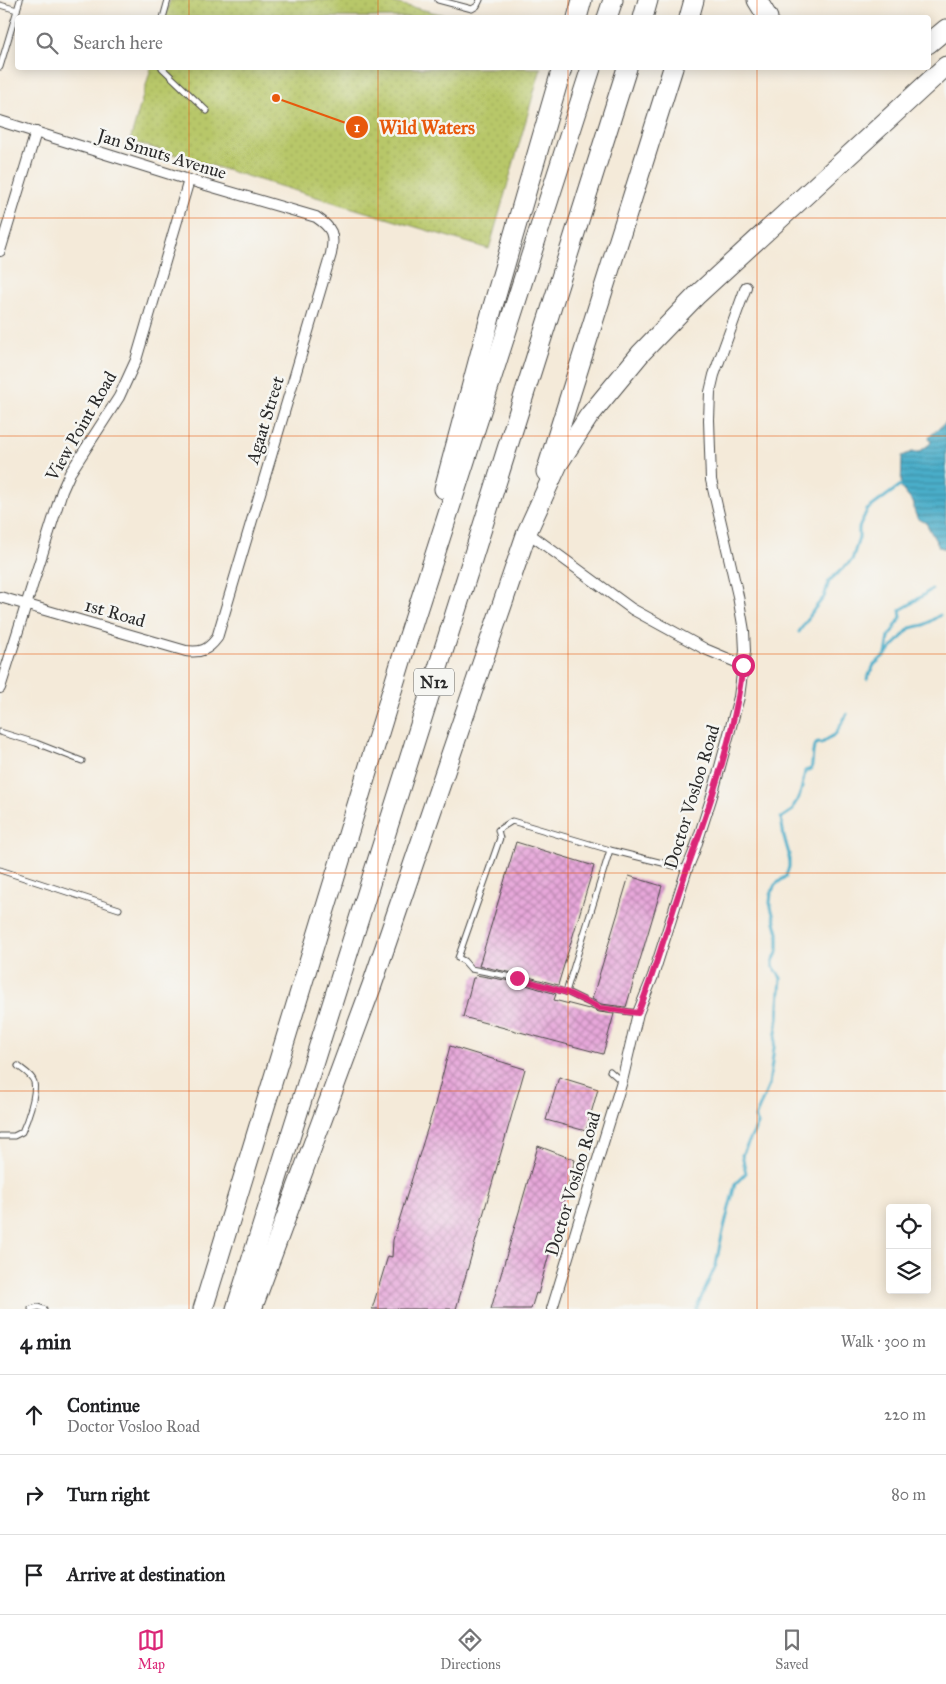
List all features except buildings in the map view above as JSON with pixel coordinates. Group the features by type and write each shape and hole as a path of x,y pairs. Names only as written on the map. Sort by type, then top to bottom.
{"highway":[{"path":"578,15 582,0"},
{"path":"609,15 613,0"},
{"path":"644,15 648,0"},
{"path":"690,15 694,0"},
{"path":"757,0 766,15"},
{"path":"931,42 946,29"},
{"path":"527,532 558,464 589,416 640,353 697,294 946,66"},
{"path":"405,648 457,439 493,306 561,70"},
{"name":"N12","path":"203,1309 405,648 590,70"},
{"name":"N12","path":"236,1309 626,70"},
{"path":"252,1309 372,985 527,532 672,70"}],"street":[{"name":"Jan Smuts Avenue","path":"0,121 189,180 316,217"},
{"path":"0,251 36,132"},
{"name":"View Point Road","path":"0,688 62,491 70,473 119,397 136,360 189,180"},
{"name":"Agaat Street","path":"217,638 331,254 334,241 331,230 326,223 316,217"},
{"name":"Doctor Vosloo Road","path":"552,1309 622,1081 638,1013 653,976 706,814 739,697 744,651 741,614 711,480 708,420 710,392 714,375 746,287"},
{"path":"527,532 632,609 705,649 743,665"},
{"name":"1st Road","path":"0,597 186,650 197,652 204,650 210,647 217,638"}],"lane":[{"path":"16,15 20,0"},
{"path":"164,15 168,0"},
{"path":"438,0 453,2 472,9 477,6 480,0"},
{"path":"0,5 17,10"},
{"path":"0,67 15,17"},
{"path":"164,70 207,111"},
{"path":"0,732 36,743 82,761"},
{"path":"638,1013 600,1008 566,992 517,978 472,969 458,958 500,838 498,830 512,821 610,850 687,869"},
{"path":"566,992 610,850"},
{"path":"0,870 119,910"},
{"path":"0,1136 14,1136 22,1132 34,1094 34,1083 31,1077 18,1066"},
{"path":"610,1071 622,1081"},
{"path":"31,1309 38,1307 44,1309"}],"green space":[{"path":"170,0 382,0 445,15 166,15"},
{"path":"150,70 540,70 489,249 130,141"}],"water":[{"path":"946,422 946,549 939,547 926,523 917,518 914,504 901,488 902,456 912,452 919,452 931,443 929,437"}],"waterway":[{"path":"799,632 824,597 829,581 852,560 859,538 859,528 867,510 901,485"},
{"path":"867,679 874,665 886,654 889,637 901,617 900,610 932,589"},
{"path":"887,653 910,628 924,625 940,615"},
{"path":"696,1309 716,1265 735,1184 746,1173 742,1155 758,1124 755,1118 769,1085 781,978 773,966 773,961 778,951 778,933 770,903 771,893 775,885 786,876 789,867 789,854 781,818 793,810 800,794 805,771 811,769 813,751 816,745 818,742 821,744 835,735 847,714"}],"place":[{"name":"Wild Waters","path":"276,98"}],"route":[{"path":"517,978 568,993 600,1008 638,1013 653,976 712,796 739,697 743,665"}]}
